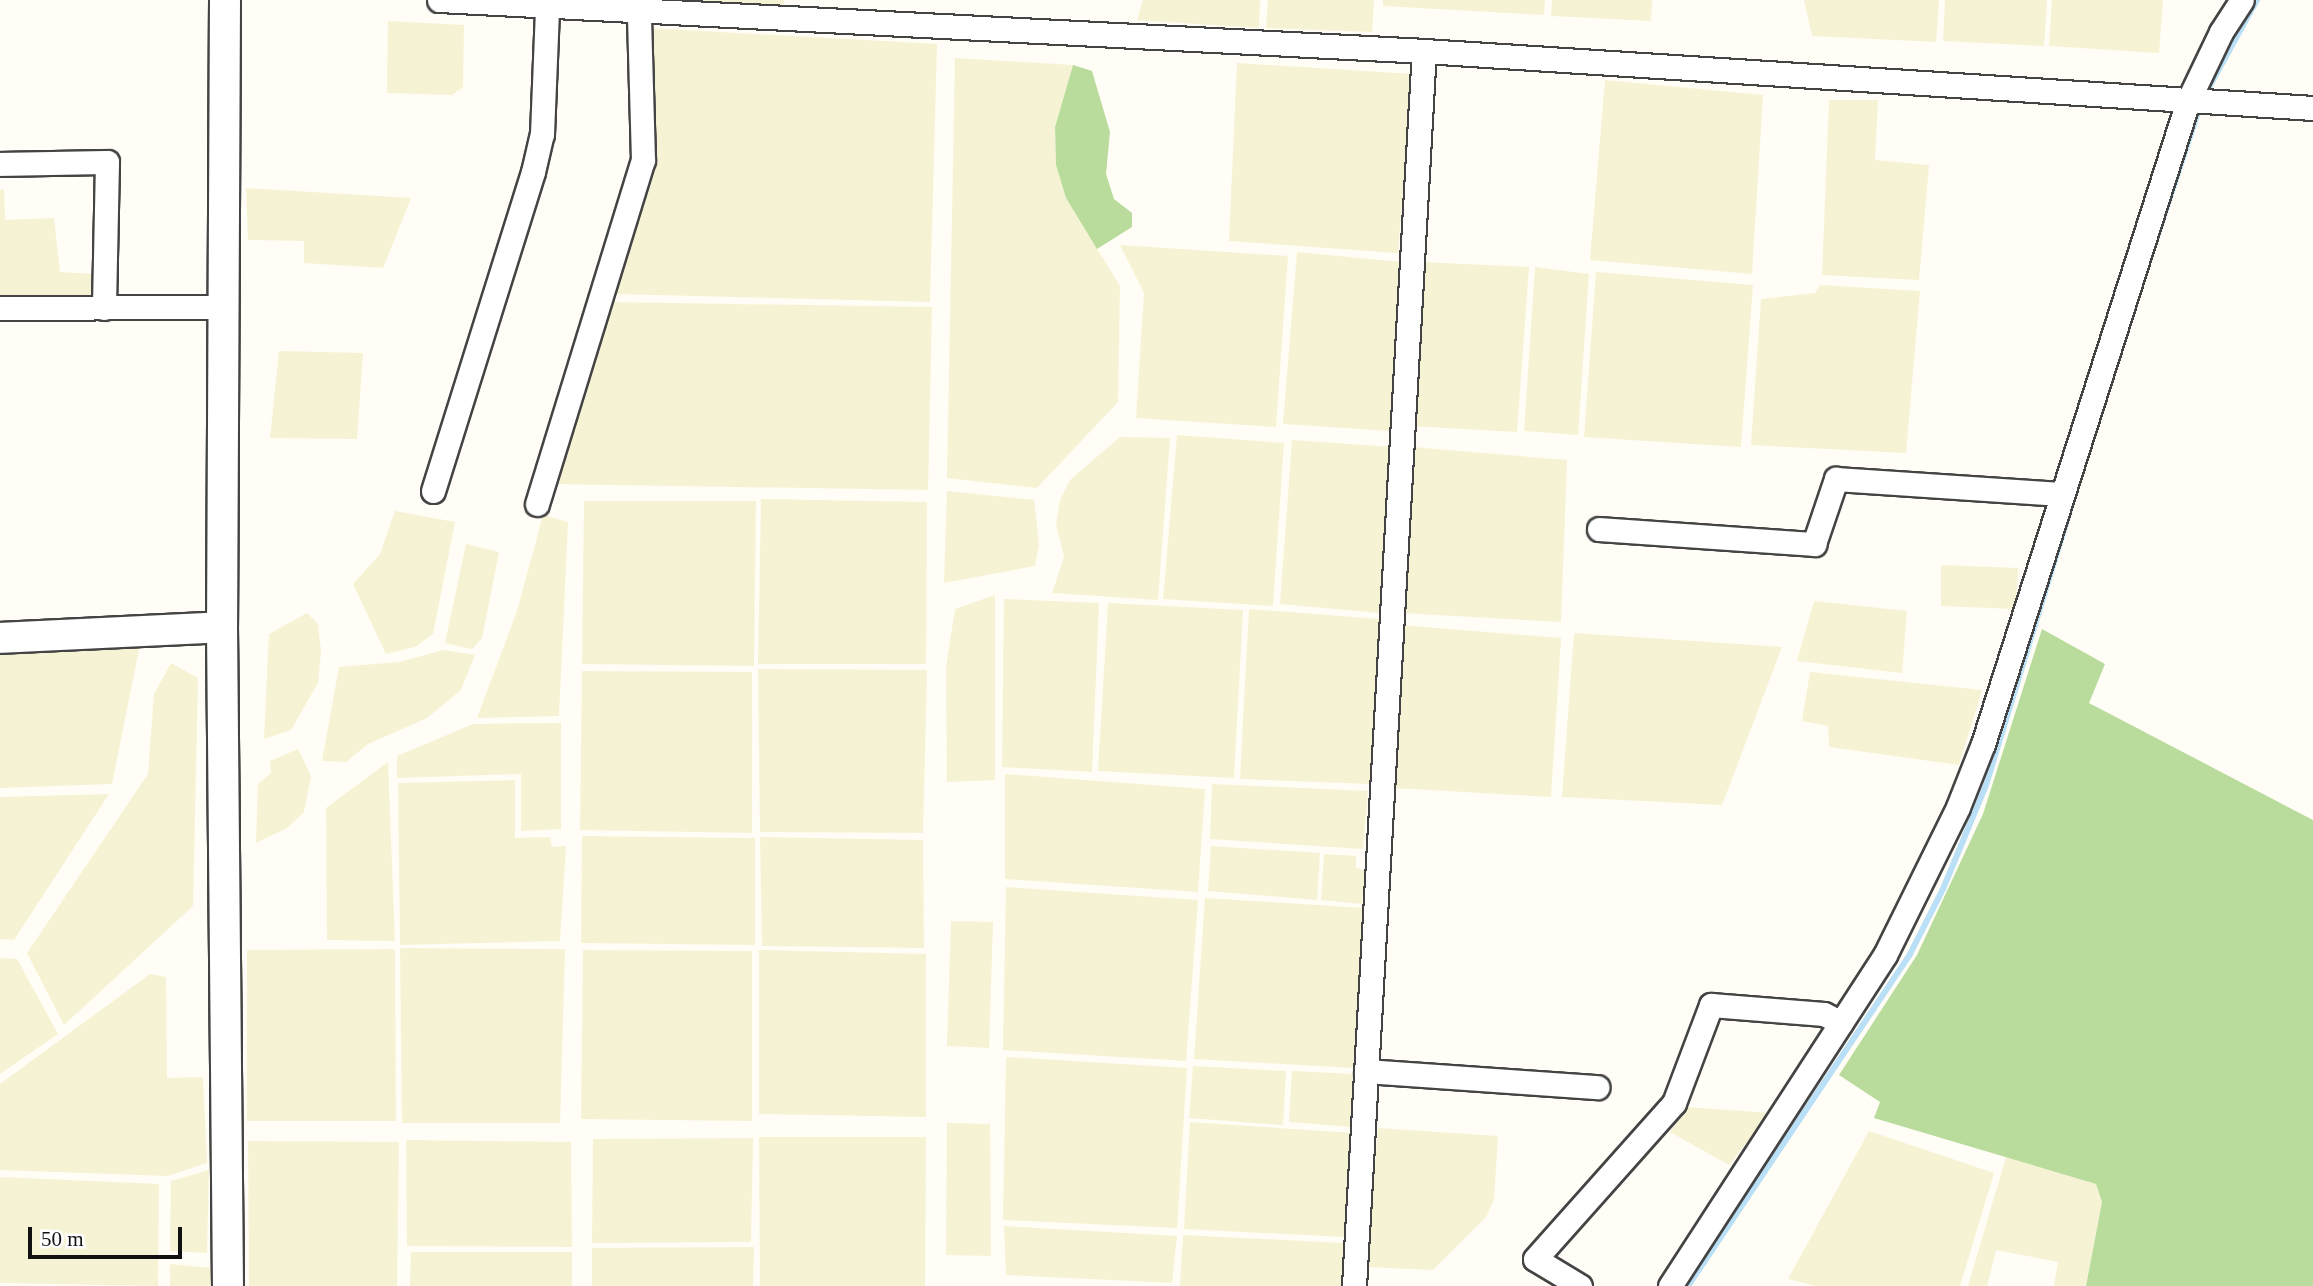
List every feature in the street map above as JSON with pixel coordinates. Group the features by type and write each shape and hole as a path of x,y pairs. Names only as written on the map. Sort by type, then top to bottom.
{"street":[{"path":"225,0 222,627 228,1286"},
{"path":"439,0 639,13 1424,51 2313,108"},
{"path":"1670,1286 1885,955 1958,807 1983,744 2060,494 2188,101 2221,32 2242,0"},
{"path":"433,491 533,172 542,134 547,8"},
{"path":"537,504 643,160 639,13"},
{"path":"1354,1286 1424,51"},
{"path":"0,164 107,162 104,308"},
{"path":"0,308 222,307"},
{"path":"1599,529 1814,544 1836,479 2060,494"},
{"path":"0,638 222,627"},
{"path":"1580,1286 1535,1259 1674,1103 1711,1005 1824,1014 1841,1023"},
{"path":"1366,1071 1597,1087"}],"shaded area":[{"path":"655,0 784,0 783,9"},
{"path":"1143,0 1260,0 1259,28 1137,20"},
{"path":"1268,0 1374,0 1372,32 1266,28"},
{"path":"1383,0 1545,0 1544,15 1383,6"},
{"path":"1552,0 1652,0 1651,21 1551,16"},
{"path":"1804,0 1939,0 1936,42 1812,36"},
{"path":"1945,0 2047,0 2044,46 1943,41"},
{"path":"2052,0 2163,0 2159,53 2049,46"},
{"path":"388,21 464,25 463,87 452,95 387,93"},
{"path":"649,28 937,44 930,302 615,294 653,157"},
{"path":"955,58 1073,65 1055,127 1056,165 1066,198 1120,286 1118,402 1037,488 947,478"},
{"path":"1237,63 1412,74 1398,253 1229,241"},
{"path":"1605,80 1763,95 1752,274 1590,260"},
{"path":"1829,100 1878,100 1875,160 1929,165 1919,280 1822,275"},
{"path":"246,188 411,198 383,268 304,263 304,241 248,240"},
{"path":"4,189 5,220 54,218 60,272 93,274 91,299 0,297 0,190"},
{"path":"1120,245 1288,256 1276,427 1136,418 1144,293"},
{"path":"1297,252 1401,262 1390,431 1283,424"},
{"path":"1420,262 1529,267 1517,432 1410,426"},
{"path":"1535,267 1589,274 1578,435 1524,431"},
{"path":"1596,272 1753,285 1741,447 1584,437"},
{"path":"1820,285 1920,291 1906,453 1751,445 1761,299 1815,293"},
{"path":"611,302 932,307 928,490 553,484"},
{"path":"279,351 363,353 357,439 270,438"},
{"path":"1177,435 1284,443 1273,606 1163,599"},
{"path":"1120,437 1170,438 1158,600 1052,593 1064,557 1056,524 1060,500 1070,480"},
{"path":"1292,440 1393,447 1380,613 1280,604"},
{"path":"1412,447 1567,460 1561,622 1402,613"},
{"path":"947,491 1034,500 1039,544 1035,566 944,583"},
{"path":"761,499 927,502 926,664 758,664"},
{"path":"584,501 756,501 754,666 582,664"},
{"path":"395,511 455,522 433,634 415,647 386,654 353,584 380,554"},
{"path":"543,515 568,522 559,716 477,718 517,611"},
{"path":"466,544 499,552 482,638 472,649 445,643"},
{"path":"1941,565 2018,568 2016,609 1941,606"},
{"path":"995,595 995,780 947,782 946,667 955,609"},
{"path":"1004,599 1099,603 1092,772 1002,767"},
{"path":"1814,601 1907,611 1902,673 1797,661"},
{"path":"1108,603 1243,610 1234,778 1098,771"},
{"path":"1249,609 1380,619 1370,784 1240,779"},
{"path":"307,613 318,624 321,651 318,683 291,730 264,739 269,634"},
{"path":"1401,625 1561,638 1551,797 1393,788"},
{"path":"1574,633 1782,647 1722,805 1562,797"},
{"path":"140,645 112,784 0,788 0,652"},
{"path":"443,650 475,655 461,690 427,718 368,744 346,762 322,761 339,667 399,662"},
{"path":"171,663 198,678 193,906 64,1025 27,953 148,774 154,694"},
{"path":"758,669 927,670 923,833 760,832"},
{"path":"582,671 752,672 752,833 580,830"},
{"path":"1810,672 1982,690 1959,765 1829,747 1828,726 1802,721"},
{"path":"561,723 561,829 521,831 521,774 397,778 397,756 473,724"},
{"path":"298,749 311,776 304,812 287,828 256,843 258,784 271,773 270,761"},
{"path":"388,762 395,941 327,940 326,808"},
{"path":"1005,774 1205,789 1198,892 1005,879"},
{"path":"515,780 515,838 550,837 552,847 566,846 560,941 400,945 398,783"},
{"path":"1212,784 1368,791 1363,849 1210,839"},
{"path":"109,794 14,940 0,939 0,797"},
{"path":"582,836 755,838 755,945 581,943"},
{"path":"760,837 923,840 924,948 762,946"},
{"path":"1211,846 1320,853 1317,900 1208,891"},
{"path":"1324,854 1356,856 1356,868 1365,870 1362,904 1321,900"},
{"path":"1006,887 1198,900 1186,1061 1003,1050"},
{"path":"1205,898 1364,908 1353,1068 1194,1059"},
{"path":"951,921 993,922 989,1048 947,1046"},
{"path":"400,948 565,949 560,1123 402,1123"},
{"path":"395,949 396,1121 247,1121 247,950"},
{"path":"583,950 752,951 752,1121 581,1119"},
{"path":"759,950 926,954 926,1117 759,1114"},
{"path":"0,958 17,959 58,1034 0,1074"},
{"path":"150,974 166,977 167,1078 203,1077 207,1163 168,1176 0,1170 0,1084"},
{"path":"1006,1057 1187,1068 1177,1228 1003,1220"},
{"path":"1193,1066 1286,1071 1283,1125 1189,1118"},
{"path":"1292,1071 1355,1074 1351,1127 1289,1122"},
{"path":"1687,1107 1770,1113 1729,1165 1670,1132"},
{"path":"1190,1122 1352,1133 1344,1237 1184,1229"},
{"path":"947,1123 990,1124 991,1256 946,1255"},
{"path":"1378,1128 1498,1136 1494,1199 1486,1217 1433,1270 1367,1267"},
{"path":"1869,1131 1994,1173 1960,1286 1816,1286 1788,1279"},
{"path":"759,1137 926,1137 925,1286 760,1286"},
{"path":"753,1138 751,1242 592,1243 593,1139"},
{"path":"406,1140 571,1142 572,1247 407,1246"},
{"path":"248,1141 399,1142 397,1286 249,1286"},
{"path":"2006,1157 2096,1184 2102,1202 2086,1286 2054,1286 2058,1262 1996,1250 1987,1286 1968,1286"},
{"path":"209,1170 207,1253 170,1251 171,1181"},
{"path":"0,1177 159,1184 158,1286 0,1283"},
{"path":"1004,1226 1177,1236 1172,1283 1006,1275"},
{"path":"1183,1235 1344,1243 1341,1286 1180,1286"},
{"path":"754,1247 753,1286 592,1286 592,1248"},
{"path":"411,1252 572,1252 572,1286 410,1286"},
{"path":"170,1264 212,1268 210,1286 170,1286"}],"green space":[{"path":"1073,65 1092,71 1110,132 1106,174 1114,199 1132,213 1132,227 1097,249 1066,198 1056,165 1055,127"},
{"path":"2042,629 2105,664 2089,703 2313,820 2313,1286 2086,1286 2102,1202 2096,1184 1874,1118 1880,1102 1839,1075 1917,955 1983,814"}],"waterway":[{"path":"2208,89 2257,0"},
{"path":"2155,243 2197,115"},
{"path":"1688,1286 1910,954 1943,889 1986,785 2070,510"}]}
